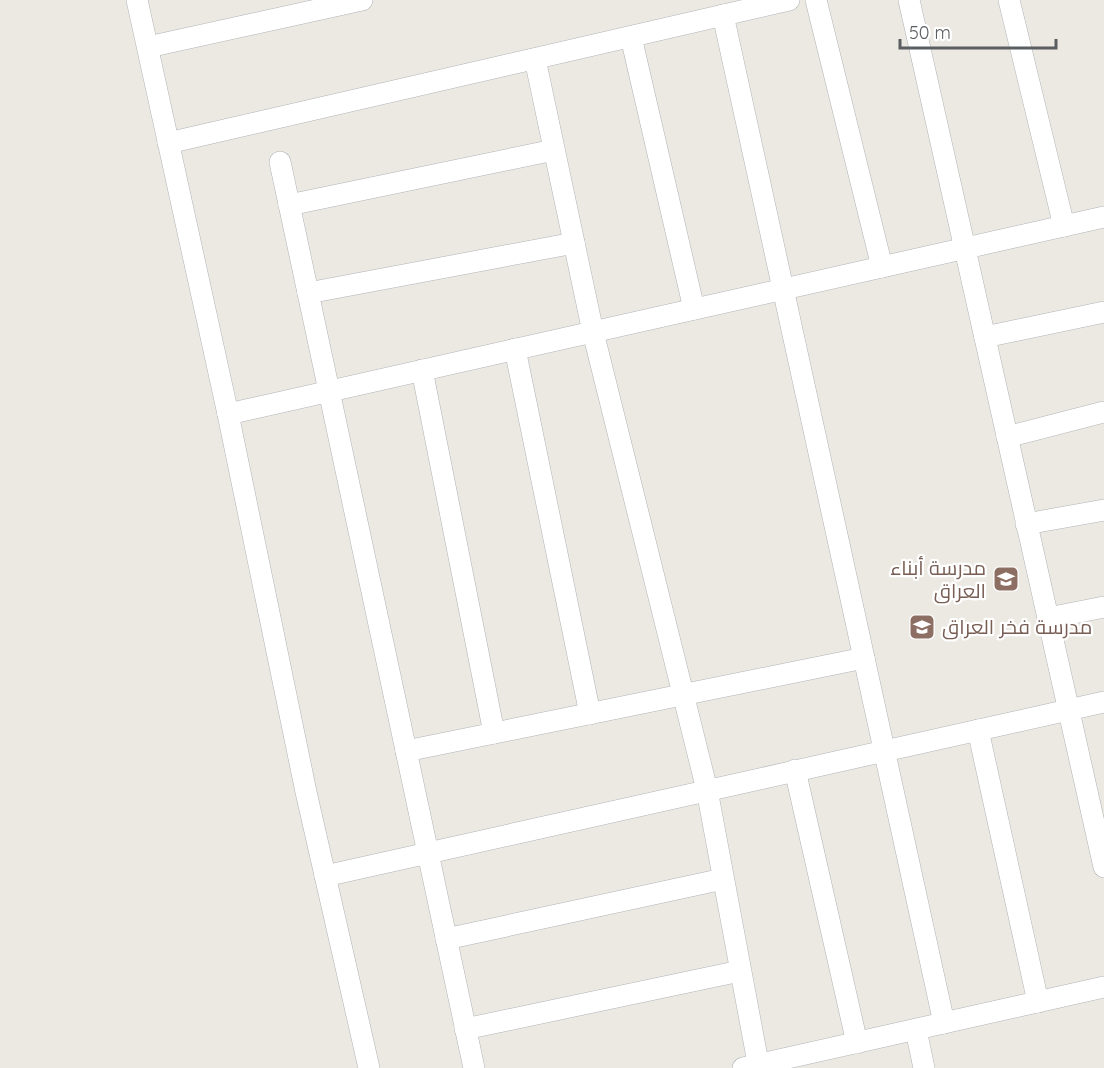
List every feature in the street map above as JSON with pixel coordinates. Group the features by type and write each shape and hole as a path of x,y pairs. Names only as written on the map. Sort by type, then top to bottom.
{"street":[{"path":"138,0 228,414 303,781 369,1068"},
{"path":"148,47 275,9 362,0"},
{"path":"168,143 789,0"},
{"path":"816,0 882,267"},
{"path":"909,0 1104,867"},
{"path":"1009,0 1064,226"},
{"path":"723,15 944,1023"},
{"path":"631,36 694,309"},
{"path":"535,59 593,332 707,790 740,971 753,1067 1104,987"},
{"path":"289,205 554,150"},
{"path":"280,162 474,1068"},
{"path":"228,414 1104,217"},
{"path":"308,293 574,243"},
{"path":"985,337 1104,312"},
{"path":"515,349 590,714"},
{"path":"422,370 494,733"},
{"path":"1007,437 1104,412"},
{"path":"1026,524 1104,510"},
{"path":"1048,618 1104,607"},
{"path":"406,751 864,658"},
{"path":"325,876 1104,702"},
{"path":"978,730 1038,1002"},
{"path":"795,770 857,1043"},
{"path":"446,939 723,879"},
{"path":"465,1029 740,971"},
{"path":"916,1029 924,1068"}],"place":[{"name":"مدرسة أبناء العراق","path":"1006,579"},
{"name":"مدرسة فخر العراق","path":"922,627"}]}
